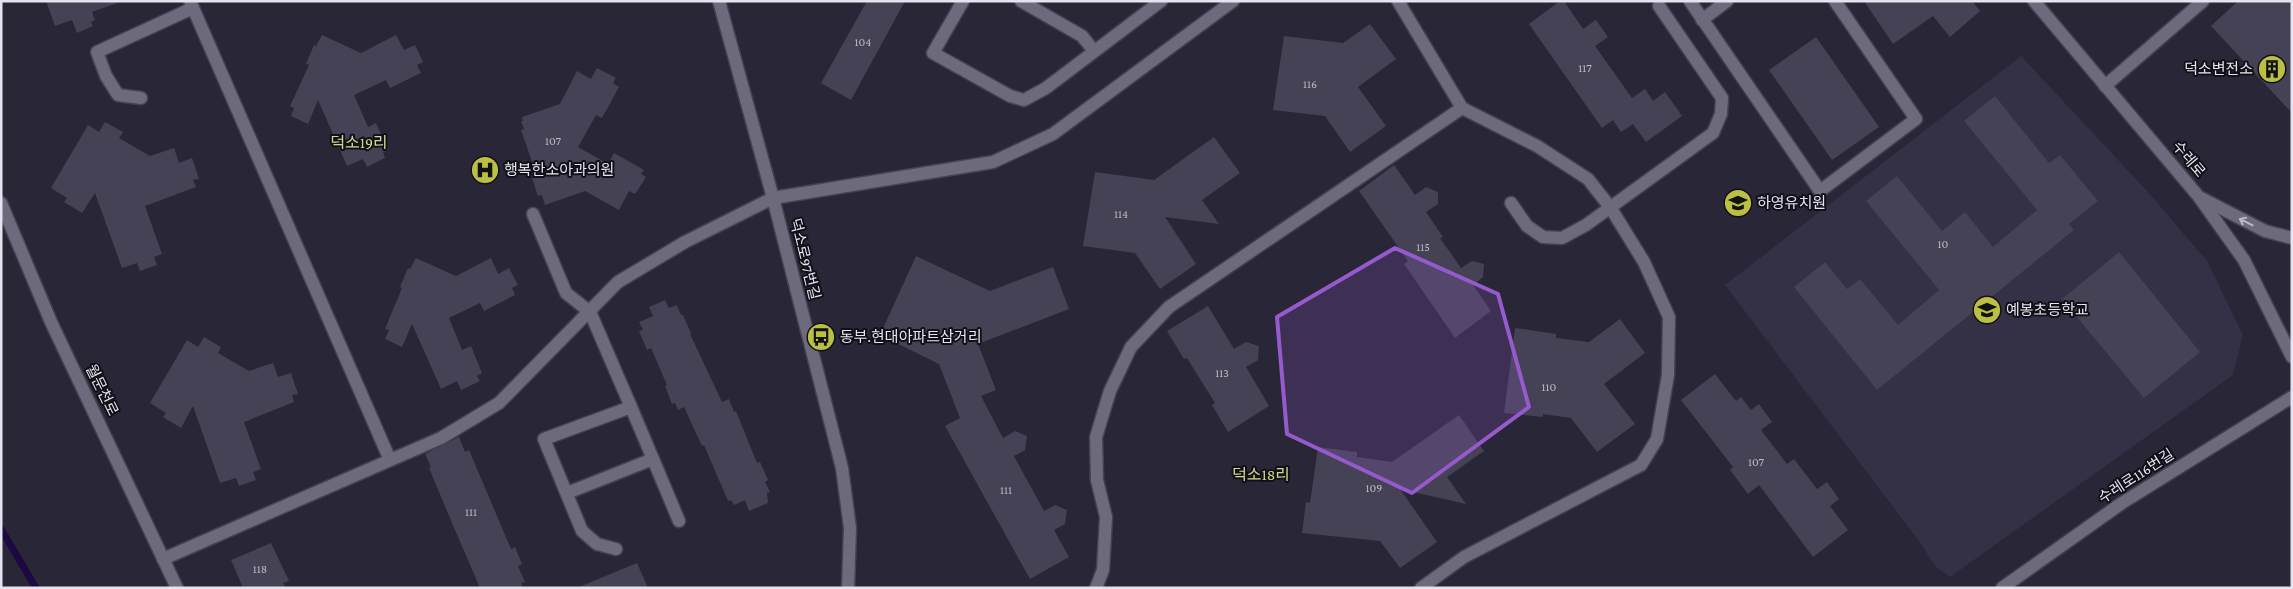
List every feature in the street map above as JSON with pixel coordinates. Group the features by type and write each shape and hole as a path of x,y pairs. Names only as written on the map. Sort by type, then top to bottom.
{"street":[{"name":"덕소로97번길","path":"719,1 773,198 842,468 850,528 848,588"},
{"path":"963,1 933,53 1010,96 1024,100 1046,88 1161,1"},
{"path":"1021,1 1082,36 1094,51"},
{"path":"163,559 441,438 499,403 618,282 685,242 773,198 993,162 1054,134 1233,1"},
{"path":"1398,1 1462,108 1537,146 1588,179 1610,207 1644,262 1669,317 1668,375 1657,439 1642,465 1464,557 1421,588"},
{"path":"1690,1 1820,191 1916,119 1835,1"},
{"path":"1702,20 1727,1"},
{"name":"수레로","path":"2034,1 2199,197 2244,260 2292,357"},
{"path":"2105,86 2203,1"},
{"path":"141,98 118,95 106,76 97,52 192,5 390,460"},
{"path":"1511,203 1527,226 1543,238 1562,238 1586,225 1713,133 1722,114 1722,98 1659,6"},
{"path":"1096,588 1103,570 1106,517 1097,480 1096,437 1110,391 1131,347 1168,307 1462,108"},
{"path":"2199,197 2264,231 2292,238"},
{"name":"월문천로","path":"1,204 51,322 177,588"},
{"path":"533,214 566,292 590,312 679,521"},
{"name":"수레로116번길","path":"2002,588 2122,503 2292,397"},
{"path":"616,548 597,544 582,531 544,439 630,407"},
{"path":"567,493 653,459"}],"highlighted area":[{"path":"1395,248 1498,294 1529,407 1412,493 1287,434 1277,317"}],"shaded area":[{"name":"예봉초등학교","path":"2021,56 2147,191 2207,261 2243,335 2233,375 1950,577 1935,566 1919,541 1725,285"}],"building":[{"path":"46,1 116,1 117,3 92,12 95,20 91,22 93,26 77,33 72,20 55,26"},
{"path":"867,1 905,1 851,100 821,83"},
{"path":"1560,1 1564,1 1583,29 1596,20 1608,37 1595,46 1632,98 1645,89 1653,101 1665,92 1682,116 1646,142 1633,124 1621,132 1613,120 1602,128 1529,24"},
{"path":"1864,1 1972,1 1980,11 1950,37 1933,16 1893,44"},
{"name":"덕소변전소","path":"2238,1 2292,1 2292,113 2211,26"},
{"path":"1370,24 1396,59 1358,87 1386,126 1350,152 1325,116 1273,110 1284,36 1343,43"},
{"path":"322,35 361,53 396,35 404,50 415,45 423,62 417,65 421,73 390,88 386,80 354,95 368,127 376,123 388,150 383,152 385,158 367,167 363,159 347,166 318,100 308,124 291,116 294,108 290,106 309,65 306,64 314,45 316,46"},
{"path":"1816,37 1879,127 1832,160 1769,70"},
{"path":"597,68 616,78 613,83 619,87 602,118 596,115 578,147 608,164 614,153 644,170 641,174 646,177 635,194 629,191 619,210 585,191 545,205 542,195 538,196 532,178 537,176 521,130 524,129 521,121 523,121 522,117 560,104 577,71 591,79"},
{"path":"1995,96 2049,163 2060,155 2098,201 2069,224 2074,230 1877,390 1794,287 1825,262 1847,289 1860,279 1898,325 1939,290 1866,201 1897,176 1942,231 1965,212 1993,247 2037,210 1964,121"},
{"path":"105,122 123,132 119,138 150,156 174,148 179,163 192,158 199,179 193,180 196,187 145,206 162,254 154,257 157,265 140,271 137,263 122,268 95,193 82,213 64,202 67,198 51,188 88,125 99,132"},
{"path":"1214,137 1240,173 1202,200 1219,224 1165,217 1196,264 1160,289 1135,253 1083,246 1095,172 1154,180"},
{"path":"1394,165 1415,195 1426,187 1438,192 1438,204 1426,212 1443,237 1440,238 1461,268 1472,261 1484,264 1483,277 1473,285 1491,311 1455,338 1404,264 1408,261 1359,191"},
{"path":"2119,252 2200,352 2144,398 2062,299"},
{"path":"916,256 990,291 1053,267 1069,309 978,344 996,390 981,396 1003,438 1015,431 1027,436 1025,450 1014,456 1044,511 1055,505 1067,510 1065,524 1054,530 1069,557 1030,579 945,426 960,418 939,364 880,335"},
{"path":"416,258 456,276 491,258 498,274 509,268 518,285 512,288 515,295 484,311 480,303 449,318 462,350 471,346 482,373 477,376 480,381 461,390 457,381 441,389 412,324 402,347 385,339 389,330 385,329 402,288 400,287 408,268 410,269"},
{"path":"665,300 669,308 677,305 722,402 729,399 734,412 736,411 757,463 760,462 768,480 765,482 770,492 767,493 768,503 749,511 745,500 734,505 731,500 728,501 704,445 702,446 684,407 678,410 675,403 672,404 665,386 667,385 651,348 647,350 639,331 643,330 639,322 653,316 649,307"},
{"path":"1208,306 1234,349 1246,342 1259,346 1258,360 1246,367 1269,406 1228,432 1212,405 1215,403 1187,358 1184,359 1167,331"},
{"path":"1620,319 1645,353 1604,384 1635,424 1597,452 1571,418 1543,414 1543,417 1504,413 1515,328 1556,334 1556,338 1589,342"},
{"path":"204,337 221,347 218,353 249,371 273,363 278,377 291,373 298,394 292,395 294,402 244,422 261,469 253,472 256,480 239,486 236,478 220,483 193,406 181,428 163,417 166,413 150,403 187,340 198,347"},
{"path":"1715,374 1736,401 1741,397 1751,410 1759,404 1772,422 1761,430 1787,464 1794,459 1817,489 1827,482 1839,499 1830,506 1848,530 1813,557 1759,485 1748,494 1730,470 1733,467 1681,400"},
{"path":"1459,415 1484,451 1447,477 1466,504 1400,489 1437,542 1400,568 1380,541 1302,533 1306,502 1310,503 1318,447 1357,452 1357,457 1392,462"},
{"path":"459,437 465,452 469,450 511,549 515,547 522,564 518,566 525,582 521,583 523,588 480,588 455,530 425,454"},
{"path":"271,543 289,581 283,583 286,588 243,588 231,560"},
{"path":"637,563 648,588 579,588 579,587"}],"waterway":[{"path":"1,529 36,588"}],"place":[{"name":"덕소변전소","path":"2272,69"},
{"name":"행복한소아과의원","path":"485,170"},
{"name":"하영유치원","path":"1738,203"},
{"name":"예봉초등학교","path":"1987,310"},
{"name":"동부.현대아파트삼거리","path":"821,337"}],"district":[{"name":"덕소19리","path":"359,142"},
{"name":"덕소18리","path":"1261,474"}]}
